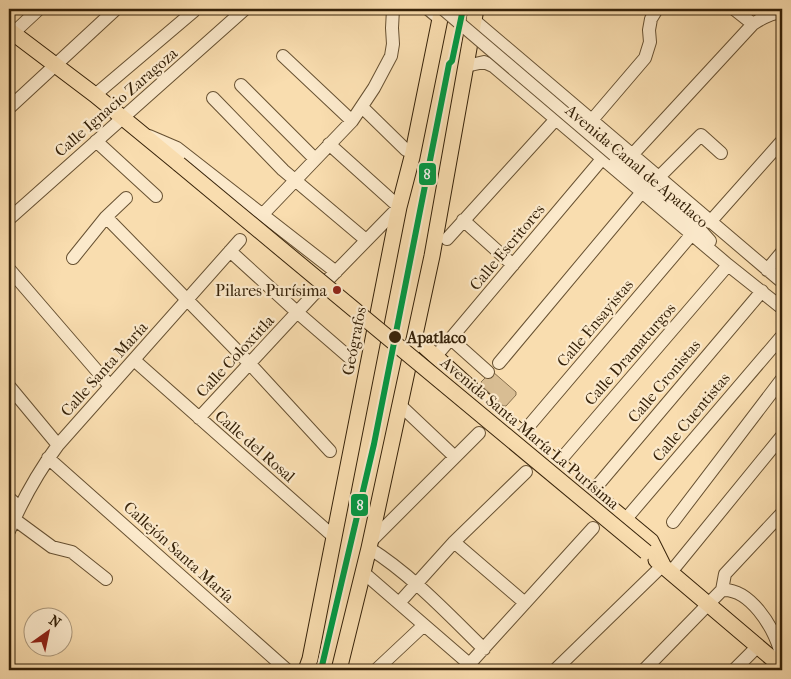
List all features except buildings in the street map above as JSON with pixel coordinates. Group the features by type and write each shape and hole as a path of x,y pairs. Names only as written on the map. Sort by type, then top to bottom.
{"main road":[{"name":"Geógrafos","path":"306,670 310,658 398,207 412,157 442,12"},
{"path":"339,670 364,573 401,406 432,256 475,14"},
{"name":"Avenida Santa María La Purísima","path":"10,33 56,64 95,95 758,646 780,657"},
{"path":"415,338 522,434 651,542 667,569"}],"street":[{"path":"10,33 39,9"},
{"path":"9,108 116,9"},
{"name":"Calle Ignacio Zaragoza","path":"9,219 245,9"},
{"path":"263,214 352,121 362,107 391,56 393,9"},
{"path":"428,9 442,12 608,157 693,228 706,236 738,266 745,279"},
{"path":"592,120 645,58 650,42 649,30 657,9"},
{"path":"734,9 753,24"},
{"path":"95,95 194,11"},
{"path":"632,155 753,24 764,17 782,12"},
{"name":"Avenida Canal de Apatlaco","path":"475,14 520,58 658,178 782,282"},
{"path":"283,56 352,121"},
{"path":"508,77 507,69 510,64 520,58"},
{"name":"Avenida Canal de Apatlaco","path":"466,66 484,62 494,66 556,119 608,157 642,192 693,228 728,265 782,308"},
{"path":"241,84 315,159"},
{"path":"213,98 294,180 366,240"},
{"path":"362,107 406,150"},
{"path":"447,239 556,119"},
{"name":"Avenida Santa María La Purísima","path":"140,132 178,148 336,272"},
{"path":"658,178 701,135 721,153"},
{"path":"96,141 156,196"},
{"path":"710,222 782,141"},
{"path":"329,144 398,207"},
{"name":"Calle Escritores","path":"436,356 608,157"},
{"path":"500,363 642,192"},
{"path":"73,258 106,217 126,198"},
{"name":"Calle Coloxtitla","path":"199,418 398,207"},
{"path":"106,217 250,364 330,451"},
{"path":"463,220 513,265"},
{"path":"693,228 709,231 753,265 765,268 782,252"},
{"name":"Calle Ensayistas","path":"522,434 693,228"},
{"name":"Calle Santa María","path":"9,531 16,513 48,458 240,240"},
{"path":"230,251 350,358"},
{"name":"Calle Dramaturgos","path":"557,464 728,265"},
{"path":"9,269 110,386"},
{"name":"Calle Cronistas","path":"592,492 762,292"},
{"name":"Calle Cuentistas","path":"625,520 782,336"},
{"path":"451,339 488,372"},
{"name":"Calle del Rosal","path":"134,360 334,537"},
{"path":"673,522 782,379"},
{"path":"9,386 58,446"},
{"path":"401,406 455,457"},
{"path":"479,433 370,545 416,584 484,649"},
{"path":"555,670 652,574 667,569 782,436"},
{"name":"Callejón Santa María","path":"48,458 280,668"},
{"path":"399,603 454,542 526,472"},
{"path":"9,498 16,513 52,547 72,552 106,579"},
{"path":"644,670 722,590 725,574 782,513"},
{"path":"364,573 470,668 484,649 593,528"},
{"path":"454,542 525,603"},
{"path":"722,590 734,591 759,611 772,627 780,657"},
{"path":"376,670 424,625"},
{"path":"734,670 758,646"}],"shaded area":[{"path":"491,372 516,392 516,395 506,406 503,406 481,385 481,382"}],"transit line":[{"name":"8","path":"321,670 374,444 449,64 452,61 463,9"}],"place":[{"name":"Pilares Purísima","path":"337,290"},
{"name":"Apatlaco","path":"395,337"}]}
